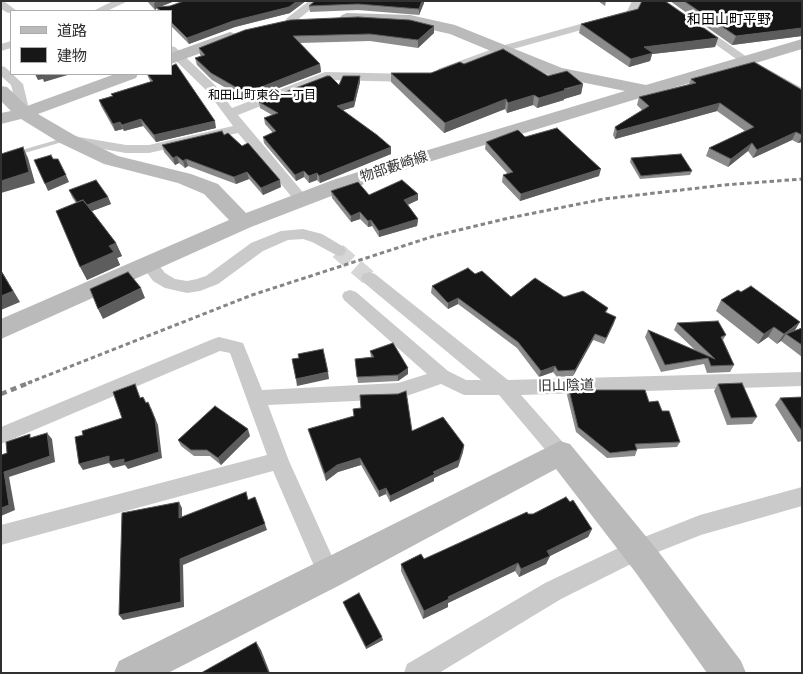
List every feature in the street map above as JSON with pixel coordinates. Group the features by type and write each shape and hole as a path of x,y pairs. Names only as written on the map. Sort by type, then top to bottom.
{"street":[{"path":"283,22 316,1"},
{"path":"231,113 325,76 430,77 502,49 631,13 638,1"},
{"path":"659,1 746,61 802,93"},
{"path":"101,10 125,3"},
{"path":"283,22 358,17 410,20 455,30 557,72 647,90"},
{"path":"173,55 241,32"},
{"name":"物部藪崎線","path":"1,330 148,263 243,222 301,200 415,160 802,44"},
{"path":"173,55 211,88 301,200"},
{"path":"1,70 17,84 24,113"},
{"path":"1,119 24,113 127,75"},
{"path":"1,91 24,113"},
{"path":"1,103 24,113 67,139 130,166 184,178 212,189 243,222"},
{"path":"67,139 126,149 149,149 242,128"},
{"path":"148,263 159,277 171,284 186,287 212,280 257,247 286,235 302,234 318,238 338,251"},
{"path":"369,278 504,388 560,453 642,556 729,673"},
{"name":"旧山陰道","path":"350,296 442,376 464,387 504,388 802,379"},
{"path":"1,436 219,344 237,348 279,461 329,574"},
{"path":"255,398 398,390 442,376"},
{"path":"131,673 329,574 560,453"},
{"path":"1,535 279,461"},
{"path":"416,673 553,591 642,556 700,525 802,496"}],"lane":[{"path":"1,158 67,139"}],"building":[{"path":"184,1 297,1 289,7 233,21 187,38 172,23 172,10 160,10 156,7 170,6"},
{"path":"315,1 422,1 419,9 358,4 309,6"},
{"path":"642,1 665,1 718,38 644,47 653,53 631,59 581,24 638,9"},
{"path":"684,1 802,1 802,28 736,36"},
{"path":"358,17 410,20 434,26 418,40 370,34 293,36 320,64 246,93 211,73 195,58 205,55 199,48 245,30 290,20"},
{"path":"503,49 548,76 567,71 583,84 539,98 534,95 508,103 506,99 445,123 391,73 431,73 460,62 464,64"},
{"path":"754,62 802,90 802,135 796,132 757,150 752,143 731,159 709,148 754,127 720,103 617,131 615,127 649,106 639,97 696,83 691,79"},
{"path":"176,64 215,121 154,135 141,119 122,125 120,122 113,124 99,100 113,96 111,94 153,81 148,75 172,75 172,66"},
{"path":"330,76 339,85 343,76 360,76 354,101 337,106 391,147 319,176 317,173 309,176 304,171 295,175 263,137 276,131 264,118 278,113 259,102"},
{"path":"557,128 601,169 521,194 503,175 513,172 486,142 518,130 525,137"},
{"path":"222,131 224,135 228,133 242,146 248,143 280,180 261,188 247,172 234,177 186,159 183,161 177,156 173,158 162,145"},
{"path":"23,147 29,172 1,181 1,154"},
{"path":"681,154 692,171 641,176 631,158"},
{"path":"51,155 53,159 58,159 66,175 45,184 34,160"},
{"path":"96,180 108,197 87,205 83,200 77,202 69,190"},
{"path":"402,180 418,194 404,200 418,219 379,231 371,220 368,221 360,212 351,216 331,191 358,182 369,195"},
{"path":"83,200 116,243 109,246 114,252 80,267 56,211"},
{"path":"468,268 475,274 482,271 511,297 535,278 564,297 583,291 608,308 605,312 616,317 606,338 595,334 575,370 558,371 555,366 541,371 518,342 458,298 448,303 432,286"},
{"path":"1,271 13,291 1,296"},
{"path":"128,272 141,288 98,309 90,289"},
{"path":"751,286 800,322 784,334 774,327 764,334 721,300 738,290 741,292"},
{"path":"718,321 726,335 721,337 734,365 711,366 708,358 665,365 648,330 715,359 677,323"},
{"path":"802,328 802,345 786,334"},
{"path":"393,343 408,368 398,375 357,377 355,359 374,357 370,351"},
{"path":"323,349 328,372 296,379 292,359 299,358 298,354"},
{"path":"742,383 757,417 731,418 718,384"},
{"path":"135,384 140,398 143,397 146,403 148,402 155,419 159,452 124,463 124,459 109,462 109,456 79,464 75,437 83,435 82,431 122,418 113,392"},
{"path":"569,390 645,390 649,402 658,401 662,411 669,411 680,442 635,444 637,450 610,453 578,427"},
{"path":"406,391 412,431 443,417 464,445 459,460 390,496 386,488 379,491 360,458 337,465 325,474 308,429 354,416 353,409 361,408 360,395 398,394"},
{"path":"802,397 802,431 780,398"},
{"path":"215,406 248,429 218,458 207,450 191,450 178,440"},
{"path":"47,433 50,456 4,472 9,505 1,508 1,455 7,453 6,442 30,434 30,438"},
{"path":"246,492 248,500 255,497 265,524 180,559 181,602 119,615 122,513 179,502 179,518"},
{"path":"566,497 570,502 573,500 592,529 547,551 550,556 521,569 518,563 448,597 449,599 424,611 401,564 421,554 424,559 527,512 528,514 533,514"},
{"path":"359,593 382,637 366,647 343,602"},
{"path":"256,642 269,673 201,673"}],"tunnel":[{"path":"338,251 369,278"}],"railway":[{"path":"28,383 252,295 434,236 509,218 604,199 724,185 802,179"},
{"path":"1,394 31,382"}],"district":[{"name":"和田山町平野","path":"729,20"},
{"name":"和田山町東谷一丁目","path":"262,96"}]}
